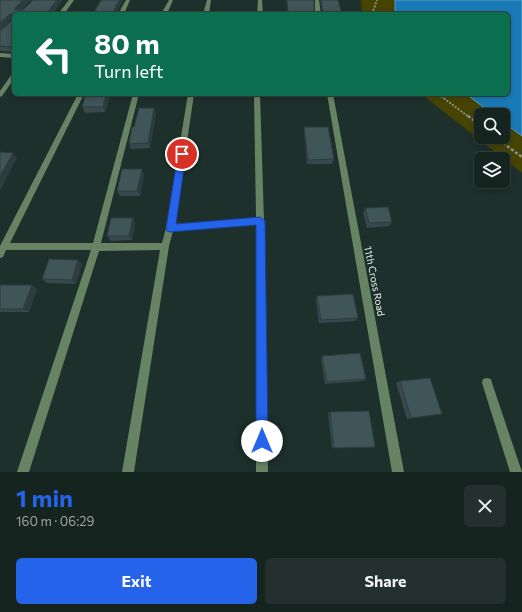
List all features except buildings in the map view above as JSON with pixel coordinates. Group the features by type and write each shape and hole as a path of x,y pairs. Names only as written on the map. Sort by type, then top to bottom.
{"street":[{"path":"62,12 72,0"},
{"path":"122,12 128,0"},
{"path":"165,12 171,0"},
{"path":"206,12 209,0"},
{"path":"260,0 260,12"},
{"path":"317,0 318,12"},
{"path":"0,55 12,56"},
{"path":"0,95 12,78"},
{"path":"80,96 2,250 165,246"},
{"path":"23,472 96,248 135,96"},
{"path":"128,472 165,246 170,228 191,96"},
{"path":"257,96 260,221 262,472"},
{"name":"11th Cross Road","path":"330,96 398,472"},
{"path":"170,228 260,221"},
{"path":"487,383 516,472"}],"path":[{"path":"373,12 377,0"},
{"path":"441,96 474,121"},
{"path":"504,144 522,157"}],"shaded area":[{"path":"361,0 522,0 522,173 510,164 510,152 495,152 485,144 510,144 510,108 474,108 474,135 424,96 510,96 510,12 362,12"}],"water":[{"path":"395,0 522,0 522,136 510,127 510,108 485,108 469,96 510,96 510,12 395,12"}],"route":[{"path":"182,154 170,228 260,221 262,441"}]}
